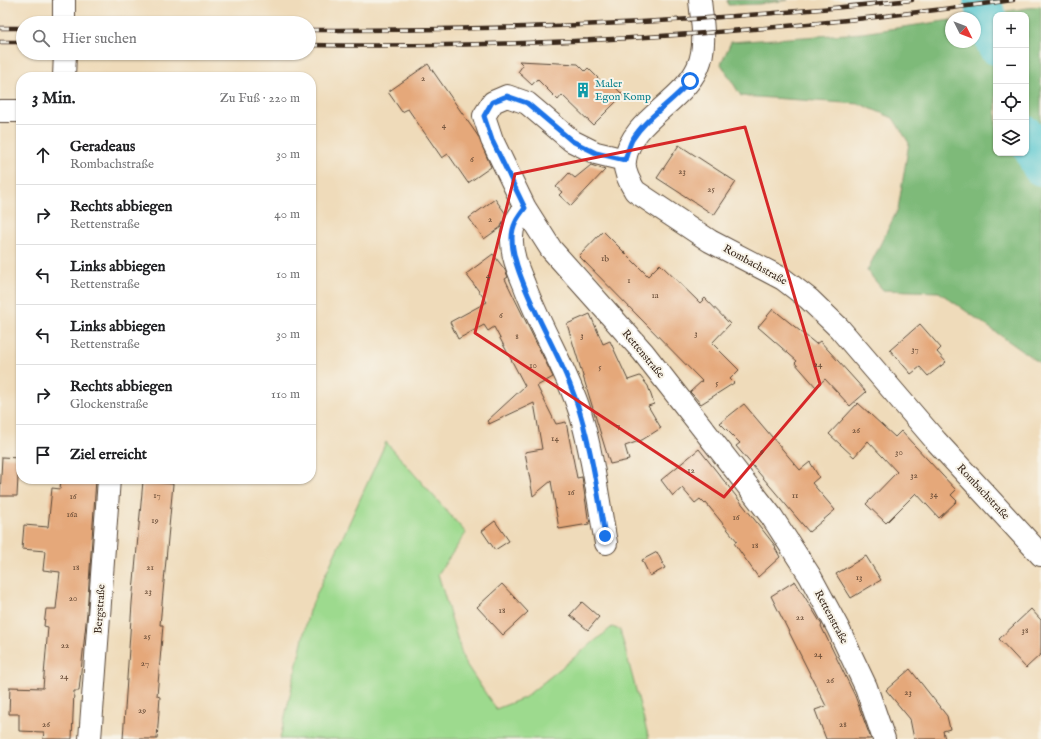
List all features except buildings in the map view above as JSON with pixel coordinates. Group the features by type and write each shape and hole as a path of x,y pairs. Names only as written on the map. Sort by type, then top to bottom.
{"street":[{"path":"64,0 64,16"},
{"name":"Rombachstraße","path":"700,0 703,48 698,66 690,81 681,93 645,123 632,141 625,160 628,179 635,192 710,240 783,279 809,299 839,328 936,441 1041,555"},
{"path":"64,72 65,60"},
{"name":"Rettenstraße","path":"625,160 596,153 572,141 527,103 507,96 492,102 484,116 492,140 525,208 551,249 643,352 772,517 810,576 838,628 866,687 884,739"},
{"path":"0,111 16,111"},
{"path":"525,208 516,220 512,237 515,262 534,312 567,377 580,413 591,457 606,543"},
{"name":"Bergstraße","path":"90,739 109,484"}],"highlighted area":[{"path":"745,127 820,384 724,497 475,333 515,174"}],"green space":[{"path":"727,0 788,0 759,4 728,5"},
{"path":"1041,6 1041,364 939,292 883,290 867,271 898,209 909,143 893,118 860,104 741,96 721,64 731,42 862,33 945,21 945,48 981,48 981,15 993,13 993,156 1029,156 1029,12 1001,12"},
{"path":"386,442 466,533 438,574 464,661 496,709 524,698 612,627 620,630 649,739 280,739 309,611"}],"waterway":[{"path":"982,0 993,36"},
{"path":"1029,141 1041,167"}],"railway":[{"path":"316,30 460,29 610,24 761,14 912,0"},
{"path":"316,45 397,46 485,44 662,36 838,21 1013,0"},
{"path":"0,28 16,28"},
{"path":"0,42 16,42"}],"place":[{"name":"Maler Egon Komp","path":"583,90"}],"route":[{"path":"605,536 591,457 580,413 567,377 534,312 515,262 512,237 516,220 525,208 492,140 484,116 492,102 507,96 527,103 572,141 596,153 625,160 632,141 645,123 681,93 690,81"}]}
